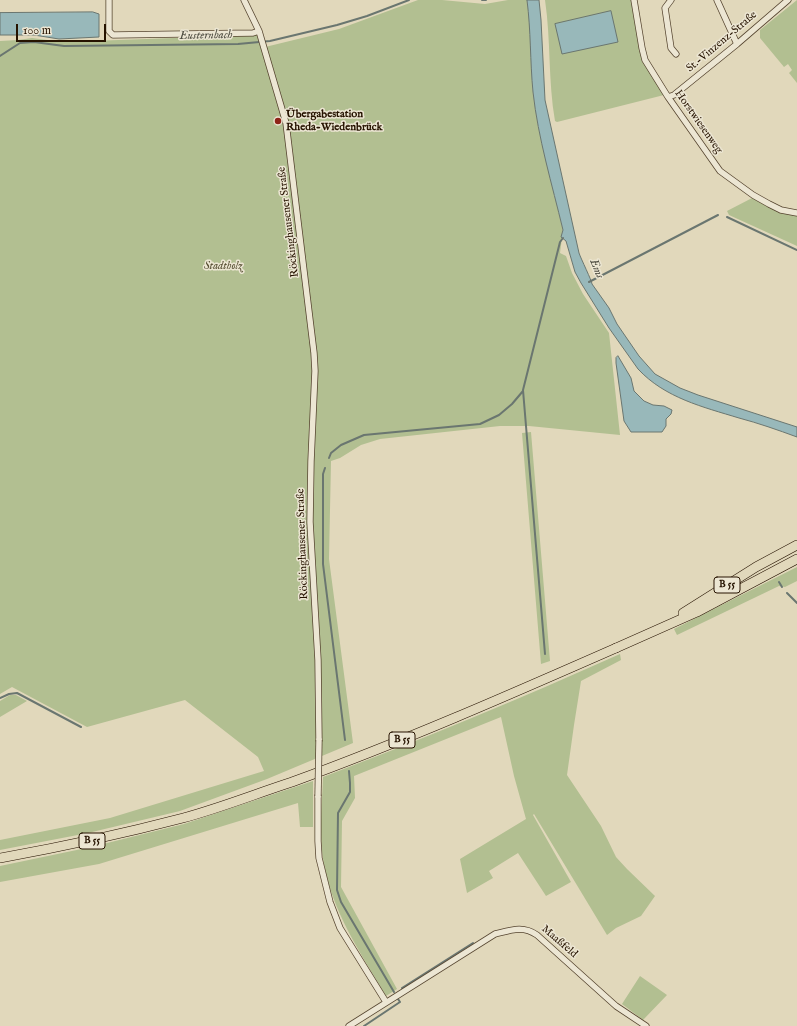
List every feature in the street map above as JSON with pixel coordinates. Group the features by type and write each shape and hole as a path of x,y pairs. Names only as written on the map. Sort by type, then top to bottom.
{"main road":[{"name":"B 55","path":"660,628 756,567 797,546"},
{"name":"B 55","path":"0,858 90,841 183,818 230,804 340,764 444,723 697,612 797,558"}],"street":[{"path":"109,0 109,31 113,35 260,34"},
{"name":"Röckinghausener Straße","path":"244,0 260,34 289,138 314,359 315,371 310,522 318,660 319,858 330,902 340,928 386,1002"},
{"name":"Horstwiesenweg","path":"634,0 645,60 668,97 720,171 753,195 769,204 781,210 797,213"},
{"path":"671,0 665,8 671,48 676,54"},
{"path":"717,0 737,44"},
{"name":"St.-Vinzenz-Straße","path":"668,97 674,95 788,0"},
{"name":"Maaßfeld","path":"386,1002 495,934 522,928 530,930 537,935 616,1006 646,1026"},
{"path":"349,1026 386,1002"}],"green space":[{"name":"Stadtholz","path":"418,0 442,0 485,4 508,0 527,0 530,24 533,91 538,125 563,230 560,253 566,256 572,273 583,294 609,333 620,435 529,426 500,426 380,439 361,445 340,458 331,461 329,559 353,743 267,779 180,811 88,833 0,850 0,840 110,818 264,771 258,757 185,700 87,727 12,687 0,694 0,41 32,38 63,42 257,35 261,48 339,29"},
{"path":"545,0 631,0 642,61 664,95 557,122 555,121 551,91"},
{"path":"797,0 797,83 789,73 792,70 788,64 784,67 760,38 760,30"},
{"path":"754,197 797,215 797,246 729,215 727,211"},
{"path":"531,432 550,661 541,664 522,433"},
{"path":"797,567 797,581 785,587 779,586 677,635 674,629"},
{"path":"620,654 621,660 581,681 567,775 601,826 616,857 655,896 641,916 616,928 607,935 534,814 533,815 571,882 546,896 518,853 489,871 493,878 467,893 460,859 526,819 514,776 501,717 354,776 355,798 342,821 341,887 397,989 386,996 348,930 327,878 321,839 323,777 472,718"},
{"path":"10,695 16,695 27,701 0,717 0,701"},
{"path":"313,781 313,827 300,827 298,803 99,864 0,882 0,866 91,847 184,824"},
{"path":"640,976 667,995 643,1020 622,1004"}],"water":[{"path":"527,0 539,0 545,100 579,253 592,284 639,356 655,374 680,388 698,395 797,427 797,437 761,424 698,405 660,387 638,369 609,328 581,283 575,272 566,241 561,237 563,230 538,126 533,92"},
{"path":"611,11 618,42 562,54 555,24"},
{"path":"93,12 99,14 99,37 59,39 34,35 0,35 0,13"},
{"path":"618,356 631,378 634,391 644,401 653,405 664,406 672,410 671,414 666,419 666,426 662,432 631,432 624,421 616,363 616,358"}],"waterway":[{"name":"Eusternbach","path":"0,56 20,43 34,42 64,46 238,44 270,41 337,25 367,16 409,0"},
{"name":"Ems","path":"589,282 718,215"},
{"path":"727,217 797,250"},
{"path":"545,654 523,390 560,242 563,238"},
{"path":"329,458 331,453 341,445 364,435 480,424 499,415 512,404 523,391"},
{"path":"325,468 323,474 323,564 345,740"},
{"path":"779,582 782,587"},
{"path":"787,593 797,603"},
{"path":"0,698 9,694 17,693 81,727"},
{"path":"349,771 350,792 338,813 337,890 341,902 394,992"},
{"path":"402,988 473,943"},
{"path":"364,1026 400,1002 398,999"}],"place":[{"name":"Übergabestation Rheda-Wiedenbrück","path":"278,121"}]}
